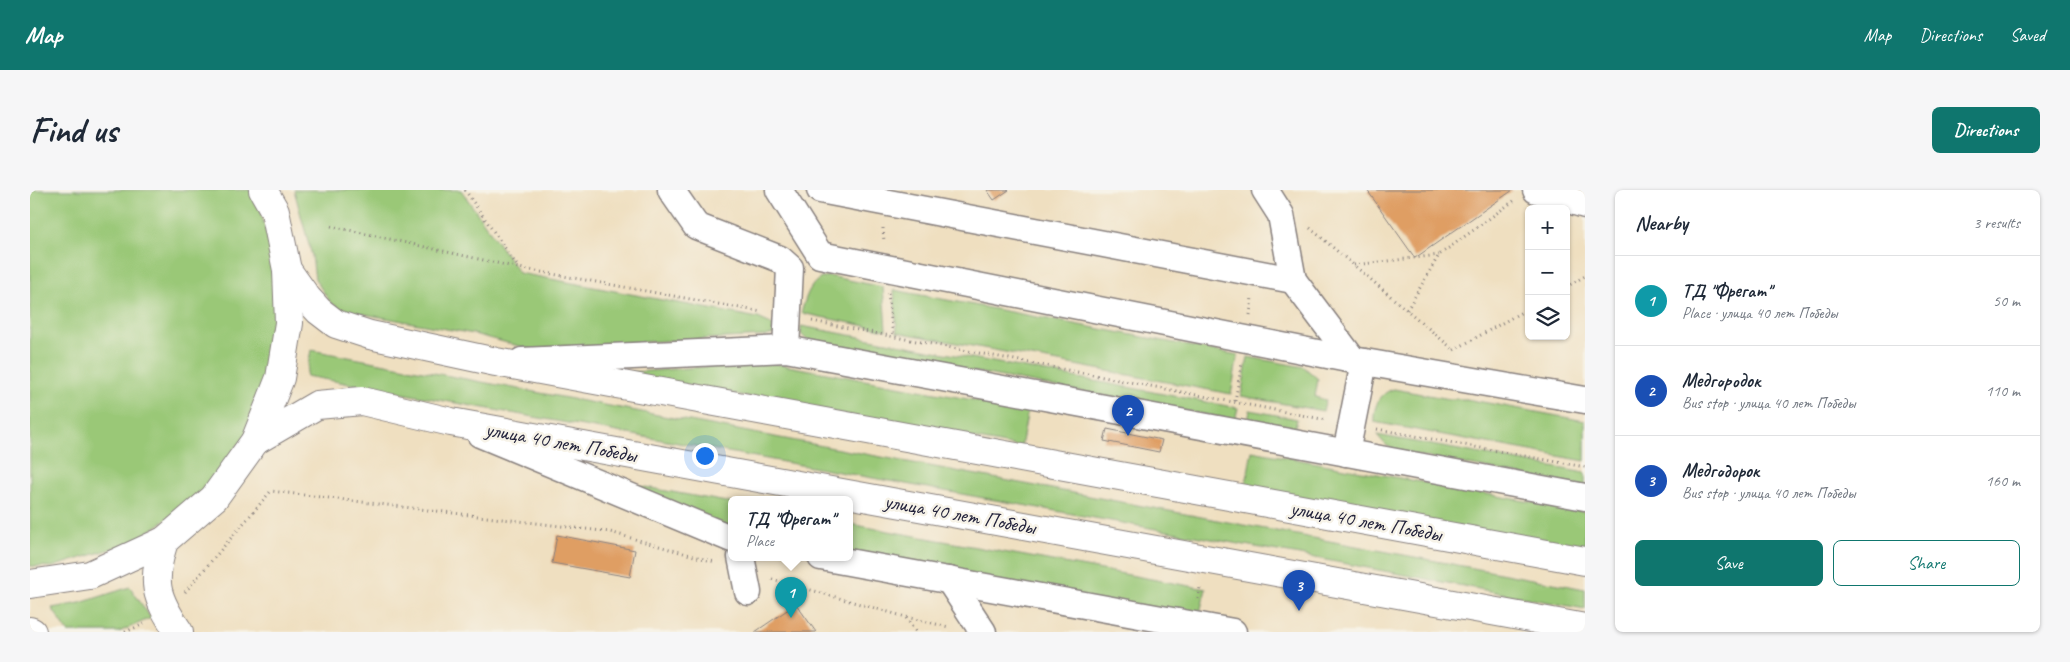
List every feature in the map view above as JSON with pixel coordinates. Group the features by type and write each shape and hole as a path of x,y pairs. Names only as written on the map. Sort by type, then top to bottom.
{"main road":[{"path":"30,584 90,575 164,541 214,498 255,441 280,378 289,323 287,270 275,211 263,190"},
{"name":"улица 40 лет Победы","path":"287,270 319,311 336,324 364,334 496,362 1585,561"},
{"name":"улица 40 лет Победы","path":"255,441 317,405 362,401 452,422 1585,628"},
{"path":"164,541 156,565 156,591 173,623"}],"street":[{"path":"671,190 696,226 780,259 790,268 786,349"},
{"path":"780,190 820,255 1358,361 1585,400"},
{"path":"820,190 1293,280"},
{"path":"1265,190 1281,215 1293,280 1358,361 1346,453"},
{"path":"1529,193 1585,205"},
{"path":"496,362 786,349 1585,497"},
{"path":"452,422 728,537"},
{"path":"742,561 748,592"},
{"path":"843,561 1233,632"},
{"path":"949,580 983,632"}],"path":[{"path":"465,190 518,268"},
{"path":"1407,310 1440,254 1529,193"},
{"path":"1302,222 1461,356"},
{"path":"331,226 518,268 1246,403 1351,425 1585,467"},
{"path":"1354,265 1440,254"},
{"path":"1570,285 1585,276"},
{"path":"1454,350 1525,310"},
{"path":"173,623 271,491 610,532"},
{"path":"916,632 906,617 957,628"}],"green space":[{"path":"30,190 250,190 260,208 279,284 274,362 246,435 198,497 134,542 52,567 30,566"},
{"path":"294,190 461,190 519,273 758,318 776,328 774,334 766,336 644,342 541,352 474,334 342,310 330,302 315,279 312,256"},
{"path":"829,276 883,287 886,330 801,313 807,295 813,285 817,281"},
{"path":"894,290 1238,355 1231,394 897,332"},
{"path":"801,326 1238,408 1235,420 808,341 801,334"},
{"path":"311,350 1585,589 1585,609 1289,553 306,376"},
{"path":"1248,357 1304,367 1318,379 1315,397 1326,400 1323,411 1241,396"},
{"path":"766,362 1028,410 1021,447 622,373"},
{"path":"1394,389 1450,399 1466,399 1585,421 1585,461 1374,422 1378,402 1384,394"},
{"path":"1250,410 1297,419 1294,432 1248,422"},
{"path":"1377,435 1585,473 1585,487 1395,451"},
{"path":"1252,451 1585,512 1585,550 1245,488"},
{"path":"607,480 728,502 728,530"},
{"path":"853,525 1206,589 1198,620 853,558"},
{"path":"130,587 151,618 119,632 68,632 52,608 80,603"}],"building":[{"path":"987,190 1009,190 994,200"},
{"path":"1367,190 1513,190 1415,258"},
{"path":"1107,429 1162,440 1159,452 1104,441"},
{"path":"557,535 635,550 630,577 552,563"},
{"path":"796,604 816,632 755,632"}],"place":[{"name":"Медгородок","path":"1128,436"},
{"name":"Медгодорок","path":"1299,611"},
{"name":"ТД \"Фрегат\"","path":"791,618"}]}
